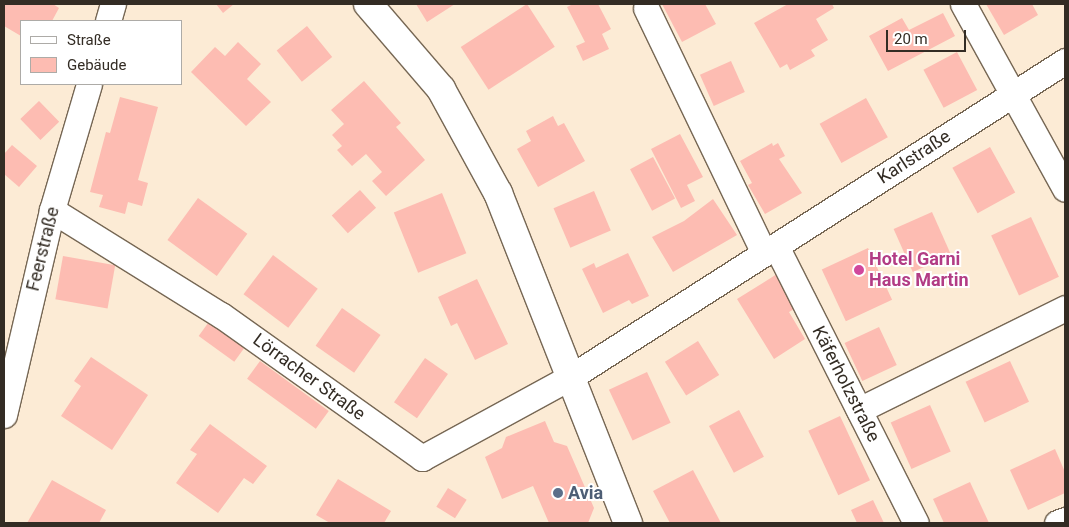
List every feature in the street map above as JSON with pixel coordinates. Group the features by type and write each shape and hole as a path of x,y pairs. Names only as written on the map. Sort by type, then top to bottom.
{"main road":[{"path":"368,4 441,89 498,193 569,378 628,523"}],"street":[{"path":"108,20 113,4"},
{"path":"963,4 1014,93 1065,189"},
{"path":"646,8 770,249"},
{"name":"Karlstraße","path":"569,378 1065,62"},
{"name":"Feerstraße","path":"4,415 52,210 89,85"},
{"name":"Lörracher Straße","path":"52,210 222,315 422,458 569,378"},
{"name":"Käferholzstraße","path":"770,249 859,410 916,523"},
{"path":"859,410 1065,308"},
{"path":"1057,523 1065,520"}],"building":[{"path":"4,4 53,4 59,8 53,20 20,20 20,35 4,26"},
{"path":"216,4 234,4 223,13"},
{"path":"416,4 455,4 427,22"},
{"path":"527,4 555,47 489,90 461,47"},
{"path":"573,4 598,4 611,29 602,34 609,49 583,61 576,46 585,42 567,7"},
{"path":"662,4 705,4 716,24 682,42"},
{"path":"788,4 832,4 834,8 816,19 828,40 811,50 815,56 790,70 787,64 780,68 754,23"},
{"path":"986,4 1032,4 1038,15 1004,35"},
{"path":"943,13 955,36 888,71 869,36 902,18 909,30"},
{"path":"307,26 332,57 302,82 277,51"},
{"path":"238,42 261,64 247,79 271,102 246,126 191,72 215,47 225,56"},
{"path":"957,52 977,90 944,108 923,70"},
{"path":"731,61 745,92 714,106 700,75"},
{"path":"364,81 401,123 396,127 425,160 386,196 372,181 382,172 366,154 352,166 337,150 342,146 332,135 344,124 331,110"},
{"path":"120,97 158,107 138,180 148,183 142,206 128,202 125,214 99,207 103,195 90,192 106,132 110,133"},
{"path":"866,98 888,137 841,163 820,124"},
{"path":"39,101 59,122 40,140 20,119"},
{"path":"553,116 558,126 564,123 585,161 538,187 517,149 531,141 526,131"},
{"path":"680,134 703,177 687,185 695,201 681,208 651,149"},
{"path":"772,143 773,146 778,143 785,156 779,159 802,193 765,214 748,185 752,183 740,161"},
{"path":"12,145 37,166 19,187 4,174 4,154"},
{"path":"990,147 1015,192 978,213 952,168"},
{"path":"653,157 675,198 652,211 630,169"},
{"path":"360,190 376,208 348,233 332,215"},
{"path":"594,191 611,231 570,248 553,208"},
{"path":"442,193 466,253 418,273 394,212"},
{"path":"198,198 247,234 217,276 167,240"},
{"path":"713,199 737,235 673,272 652,237 684,221"},
{"path":"932,212 951,255 913,272 894,229"},
{"path":"1031,217 1059,277 1019,295 991,236"},
{"path":"868,248 892,300 846,321 822,270"},
{"path":"628,253 649,296 632,304 629,300 603,313 582,269 594,263 596,268"},
{"path":"273,255 318,289 288,328 244,294"},
{"path":"63,256 115,265 108,309 55,299"},
{"path":"777,274 798,307 789,312 805,339 774,359 737,299"},
{"path":"477,279 508,344 475,360 457,323 451,326 438,297"},
{"path":"342,308 381,335 354,373 316,346"},
{"path":"211,319 247,345 234,362 199,336"},
{"path":"879,327 897,365 862,381 845,343"},
{"path":"698,341 719,375 686,396 665,362"},
{"path":"91,357 148,395 112,450 61,416 81,386 74,381"},
{"path":"425,358 448,374 417,418 394,402"},
{"path":"260,361 329,411 316,429 247,379"},
{"path":"1010,361 1029,402 985,422 966,382"},
{"path":"647,372 671,423 633,441 609,390"},
{"path":"930,405 951,452 911,469 891,422"},
{"path":"739,410 764,457 734,473 709,426"},
{"path":"840,416 870,480 838,495 808,431"},
{"path":"545,421 554,442 567,446 594,508 588,523 549,523 533,486 502,499 485,457 502,448 506,437"},
{"path":"210,424 267,466 253,484 244,478 218,513 176,483 197,454 190,450"},
{"path":"1055,449 1065,472 1065,493 1028,510 1010,470"},
{"path":"693,470 721,523 670,523 653,491"},
{"path":"338,479 391,511 384,523 330,523 316,515"},
{"path":"52,480 106,510 99,523 27,523"},
{"path":"970,482 989,523 944,523 933,499"},
{"path":"448,488 467,500 455,518 436,507"},
{"path":"873,500 884,523 857,523 851,510"}],"place":[{"name":"Hotel Garni Haus Martin","path":"859,270"},
{"name":"Avia","path":"558,493"}]}
